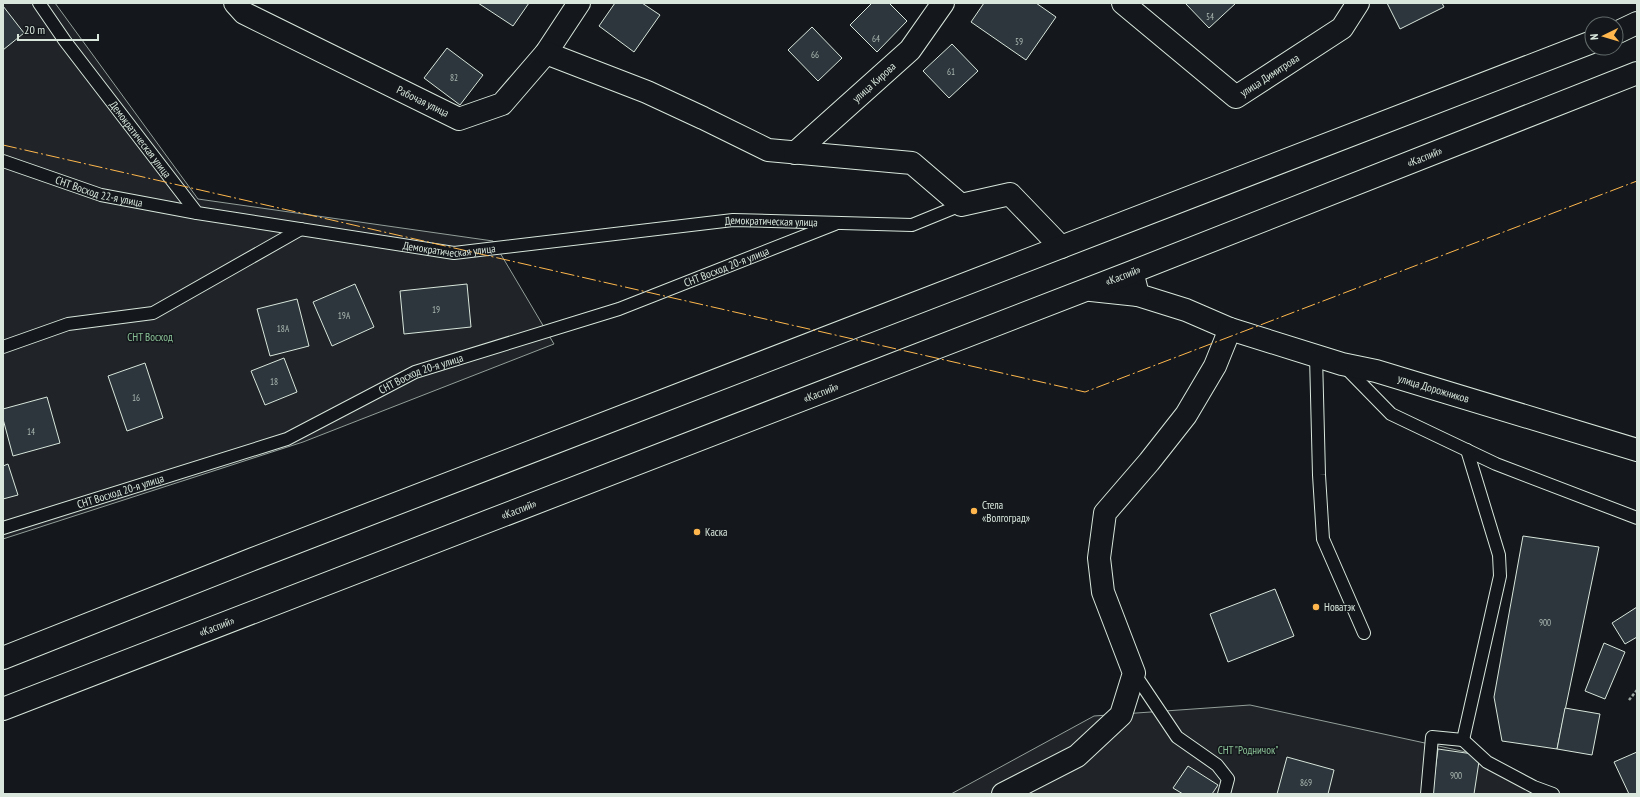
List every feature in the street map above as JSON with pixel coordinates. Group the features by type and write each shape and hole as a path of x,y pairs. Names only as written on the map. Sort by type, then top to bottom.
{"main road":[{"name":"Рабочая улица","path":"234,3 244,13 459,119 502,104 546,53 579,3"},
{"name":"улица Кирова","path":"796,154 910,50 943,3"},
{"name":"улица Димитрова","path":"1123,3 1236,97 1342,28 1358,3"},
{"path":"1624,29 1637,23"},
{"path":"3,658 253,559 1584,45"},
{"path":"546,53 647,92 768,150 796,154 912,163 961,205 1010,194 1061,247"},
{"name":"«Каспий»","path":"3,709 1132,272 1637,73"},
{"path":"1132,272 1138,295"},
{"name":"улица Дорожников","path":"1088,289 1138,295 1186,310 1230,329 1316,356 1342,364 1376,371 1637,450"},
{"path":"1003,794 1077,756 1121,715 1134,674 1103,592 1099,558 1105,513 1186,416 1215,366 1230,329"}],"lane":[{"name":"Демократическая улица","path":"39,3 65,41 197,213 454,253 733,220 912,224 961,205"},
{"name":"СНТ Восход 22-я улица","path":"3,161 101,195 197,213"},
{"name":"СНТ Восход 20-я улица","path":"3,528 287,439 415,372 619,309 840,223"},
{"path":"3,347 68,324 153,313 301,229"},
{"path":"1316,356 1319,475 1323,539 1364,633"},
{"path":"1342,364 1391,414 1496,464 1637,518"},
{"path":"1463,740 1500,576 1499,555 1467,450"},
{"path":"1134,674 1177,737 1217,765 1228,779 1224,794"},
{"path":"1427,794 1432,737 1463,740 1487,762 1534,787 1553,794"}],"path":[{"path":"1629,700 1637,690"}],"green space":[{"name":"СНТ Восход","path":"3,3 55,3 198,199 493,241 554,344 303,442 3,539"},
{"name":"СНТ \"Родничок\"","path":"1250,705 1480,755 1552,794 951,794 1094,716"}],"building":[{"path":"478,3 529,3 513,26"},
{"path":"615,3 642,3 660,15 634,52 599,26"},
{"path":"872,3 889,3 907,21 877,52 850,25"},
{"path":"984,3 1036,3 1056,17 1026,60 971,22"},
{"path":"1185,3 1236,3 1209,28"},
{"path":"1387,3 1442,3 1444,7 1400,29"},
{"path":"3,6 24,33 3,50"},
{"path":"812,27 842,58 818,81 788,50"},
{"path":"952,44 978,71 949,98 923,71"},
{"path":"447,48 483,75 460,105 424,78"},
{"path":"355,284 374,327 332,346 313,302"},
{"path":"467,284 471,327 404,334 400,291"},
{"path":"297,299 309,346 270,356 257,309"},
{"path":"284,358 297,392 265,405 251,371"},
{"path":"145,363 163,418 127,431 108,376"},
{"path":"47,397 60,443 13,456 3,419 3,409"},
{"path":"8,464 18,495 3,499 3,466"},
{"path":"1523,536 1599,547 1557,749 1502,741 1494,697"},
{"path":"1275,589 1294,636 1228,662 1210,614"},
{"path":"1637,607 1637,637 1625,644 1612,623"},
{"path":"1604,643 1625,652 1605,699 1585,691"},
{"path":"1565,708 1600,714 1592,755 1557,749"},
{"path":"1438,749 1480,755 1474,794 1432,794"},
{"path":"1637,752 1637,794 1629,794 1614,762"},
{"path":"1287,757 1334,770 1328,794 1277,794"},
{"path":"1188,766 1218,785 1212,794 1183,794 1173,788"}],"power":[{"path":"3,145 1085,392 1637,181"}],"place":[{"name":"Стела «Волгоград»","path":"974,511"},
{"name":"Каска","path":"697,532"},
{"name":"Новатэк","path":"1316,607"}]}
